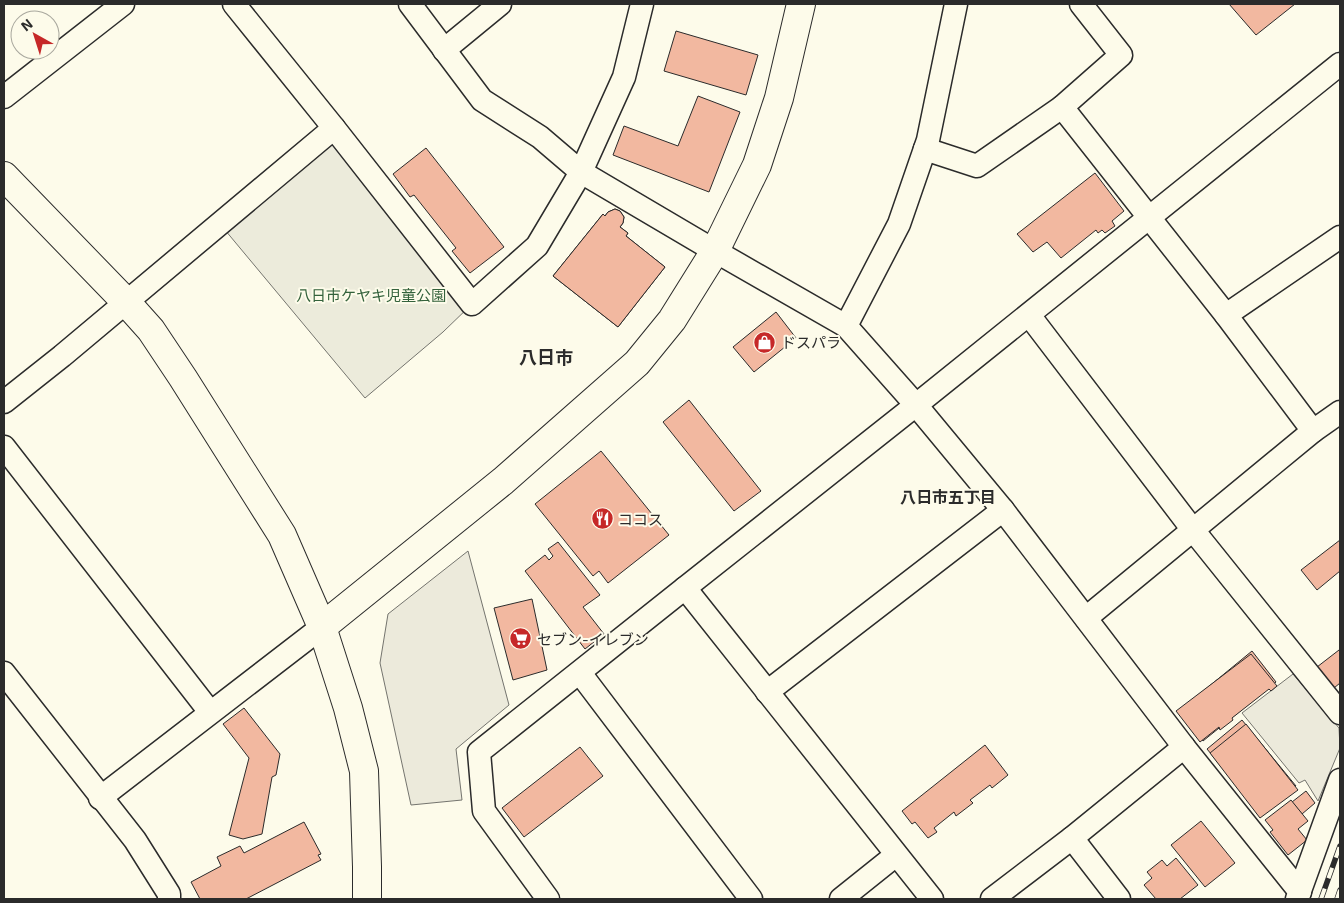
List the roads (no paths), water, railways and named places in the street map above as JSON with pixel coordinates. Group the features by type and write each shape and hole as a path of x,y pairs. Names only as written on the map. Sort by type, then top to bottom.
{"street":[{"path":"4,97 123,4"},
{"path":"234,4 472,304 537,246 581,172 624,77 642,4"},
{"path":"410,4 482,100 540,137 581,172 846,326 916,405 1004,510 1299,896"},
{"path":"444,50 500,4"},
{"path":"100,798 322,627 502,481 637,363 672,320 715,251 757,165 780,98 801,4"},
{"path":"846,326 899,224 925,149 956,4"},
{"path":"925,149 976,166 1062,106 1121,55 1081,4"},
{"path":"548,899 484,811 479,752 1029,315 1340,64"},
{"path":"1062,106 1226,315 1313,431"},
{"path":"4,402 62,356 334,128"},
{"path":"4,176 151,330 282,535 322,627 348,708 364,771 367,899"},
{"path":"1226,315 1340,237"},
{"path":"1029,315 1193,530 1340,713"},
{"path":"1086,618 1313,431 1340,412"},
{"path":"4,447 210,712"},
{"path":"767,692 1004,510"},
{"path":"685,588 932,899"},
{"path":"4,673 134,840 164,898"},
{"path":"580,673 751,899"},
{"path":"992,899 1072,838 1184,747"},
{"path":"1299,896 1340,780"},
{"path":"1072,838 1119,899"},
{"path":"841,899 896,855"}],"railway":[{"path":"1321,899 1340,846"},
{"path":"1337,899 1340,890"}],"place":[{"name":"ドスパラ","path":"765,342"},
{"name":"ココス","path":"602,519"},
{"name":"セブン-イレブン","path":"521,639"}],"district":[{"name":"八日市","path":"546,357"},
{"name":"八日市五丁目","path":"948,496"}],"park label":[{"name":"八日市ケヤキ児童公園","path":"371,295"}]}
